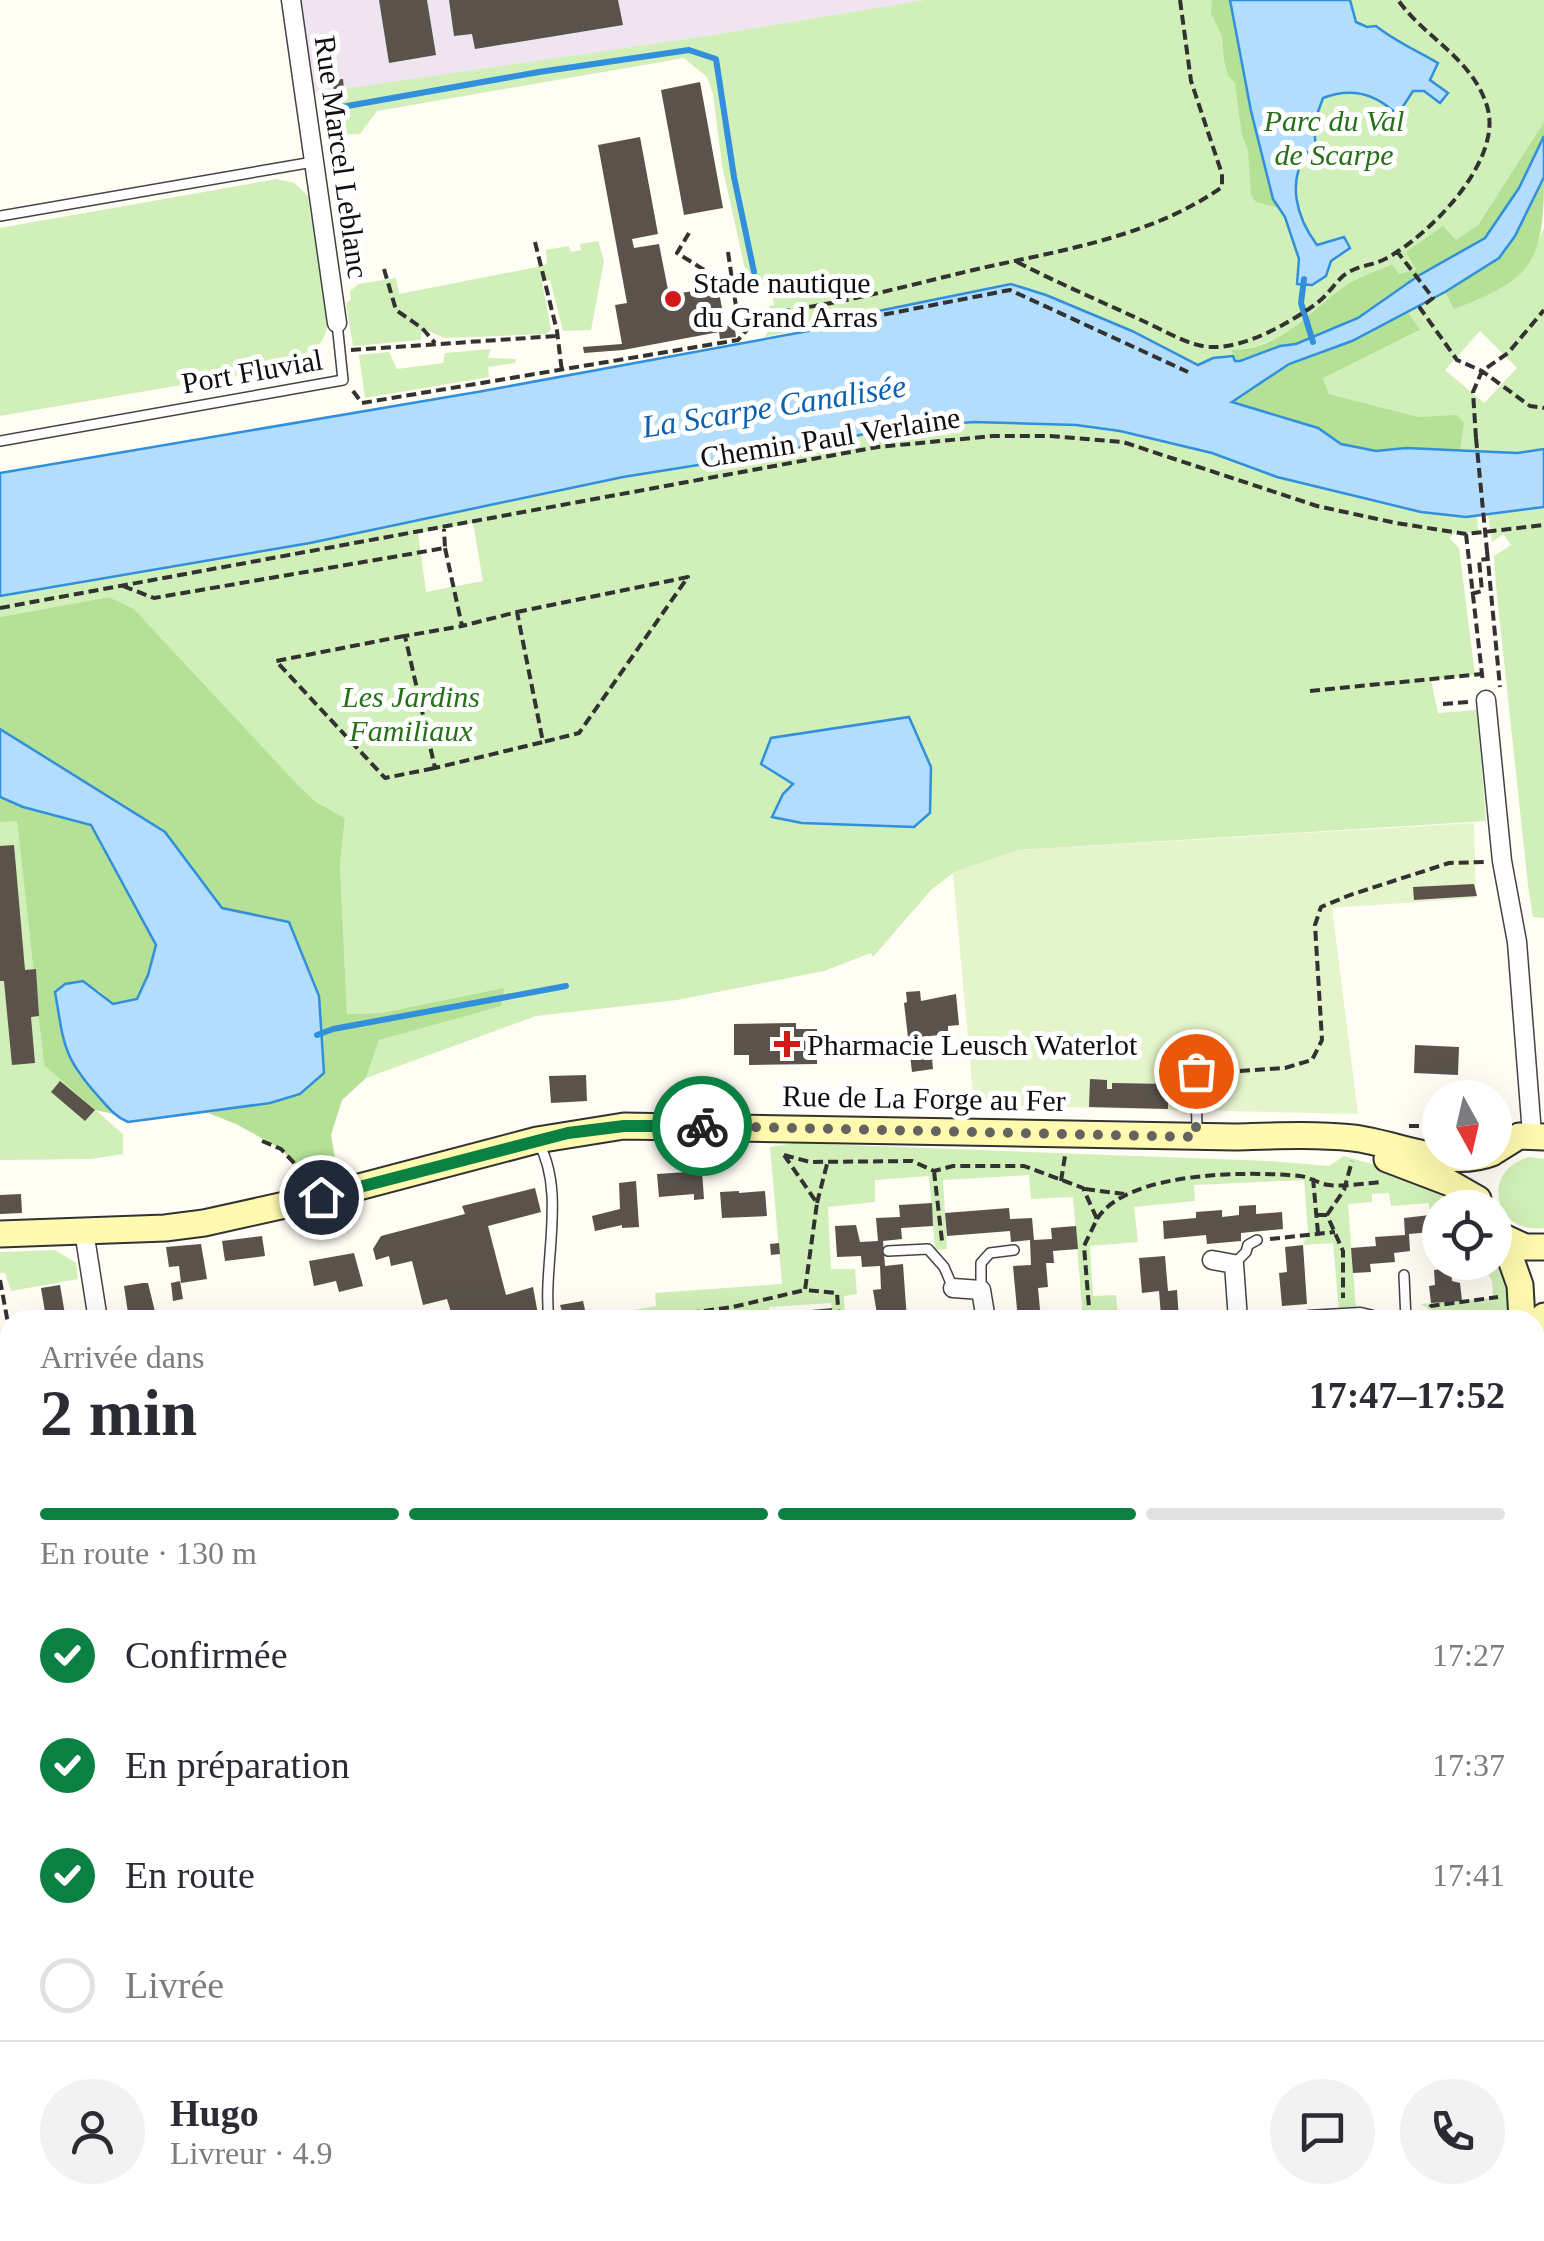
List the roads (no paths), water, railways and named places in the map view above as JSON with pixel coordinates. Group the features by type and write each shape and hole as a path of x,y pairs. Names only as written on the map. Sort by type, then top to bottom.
{"main road":[{"name":"Rue de La Forge au Fer","path":"0,1234 204,1224 537,1140 624,1126 1235,1137"},
{"path":"1512,1141 1538,1135"},
{"path":"1235,1137 1342,1137 1422,1153"},
{"path":"1235,1137 1355,1150 1431,1174 1457,1190"},
{"path":"1512,1241 1525,1247 1544,1247"},
{"path":"1512,1265 1520,1285 1521,1310"}],"street":[{"name":"Rue Marcel Leblanc","path":"291,0 338,322"},
{"path":"1486,700 1502,860 1517,942 1538,1135"},
{"path":"84,1232 96,1310"},
{"path":"1212,1260 1234,1264 1237,1310"},
{"path":"953,1288 981,1290 984,1310"}],"lane":[{"path":"0,216 314,162"},
{"name":"Port Fluvial","path":"0,441 344,380 338,322"},
{"path":"1196,1073 1196,1137"},
{"path":"537,1140 544,1151 552,1218 548,1310"},
{"path":"1234,1264 1248,1245 1257,1240"},
{"path":"888,1251 928,1250 944,1267 953,1288"},
{"path":"981,1290 981,1264 990,1253 1014,1250"},
{"path":"1404,1276 1406,1310"}],"water":[{"path":"1230,0 1350,0 1356,22 1376,26 1438,63 1430,80 1448,93 1440,103 1424,91 1413,91 1402,108 1393,111 1360,94 1323,98 1314,123 1316,152 1307,152 1297,175 1299,211 1317,245 1344,237 1350,248 1331,261 1326,276 1312,285 1297,284 1299,259 1285,217 1273,199"},
{"name":"La Scarpe Canalisée","path":"1544,136 1544,177 1515,236 1499,258 1445,292 1352,341 1289,364 1232,402 1318,428 1341,444 1376,451 1406,448 1517,453 1544,449 1544,507 1466,517 1421,512 1277,477 1212,453 1120,431 1076,425 974,422 888,429 774,453 623,477 310,543 0,596 0,473 819,329 839,319 1011,284 1132,331 1198,365 1213,358 1233,356 1240,361 1296,344 1358,318 1418,276 1485,238 1519,188"},
{"path":"909,717 931,767 930,813 914,827 802,823 772,817 783,794 793,784 761,764 771,738"},
{"path":"0,729 165,832 222,908 289,922 319,996 324,1073 300,1094 270,1103 128,1122 108,1107 71,1059 55,992 65,984 83,981 113,1004 137,999 156,945 91,825 0,797"}],"waterway":[{"path":"336,108 689,50 716,59 734,177 754,272"},
{"path":"1304,279 1301,303 1313,342"},
{"path":"317,1035 566,986"}],"place":[{"name":"Stade nautique du Grand Arras","path":"673,299"},
{"name":"Pharmacie Leusch Waterlot","path":"787,1044"}],"park label":[{"name":"Parc du Val de Scarpe","path":"1334,137"},
{"name":"Les Jardins Familiaux","path":"411,713"}]}
